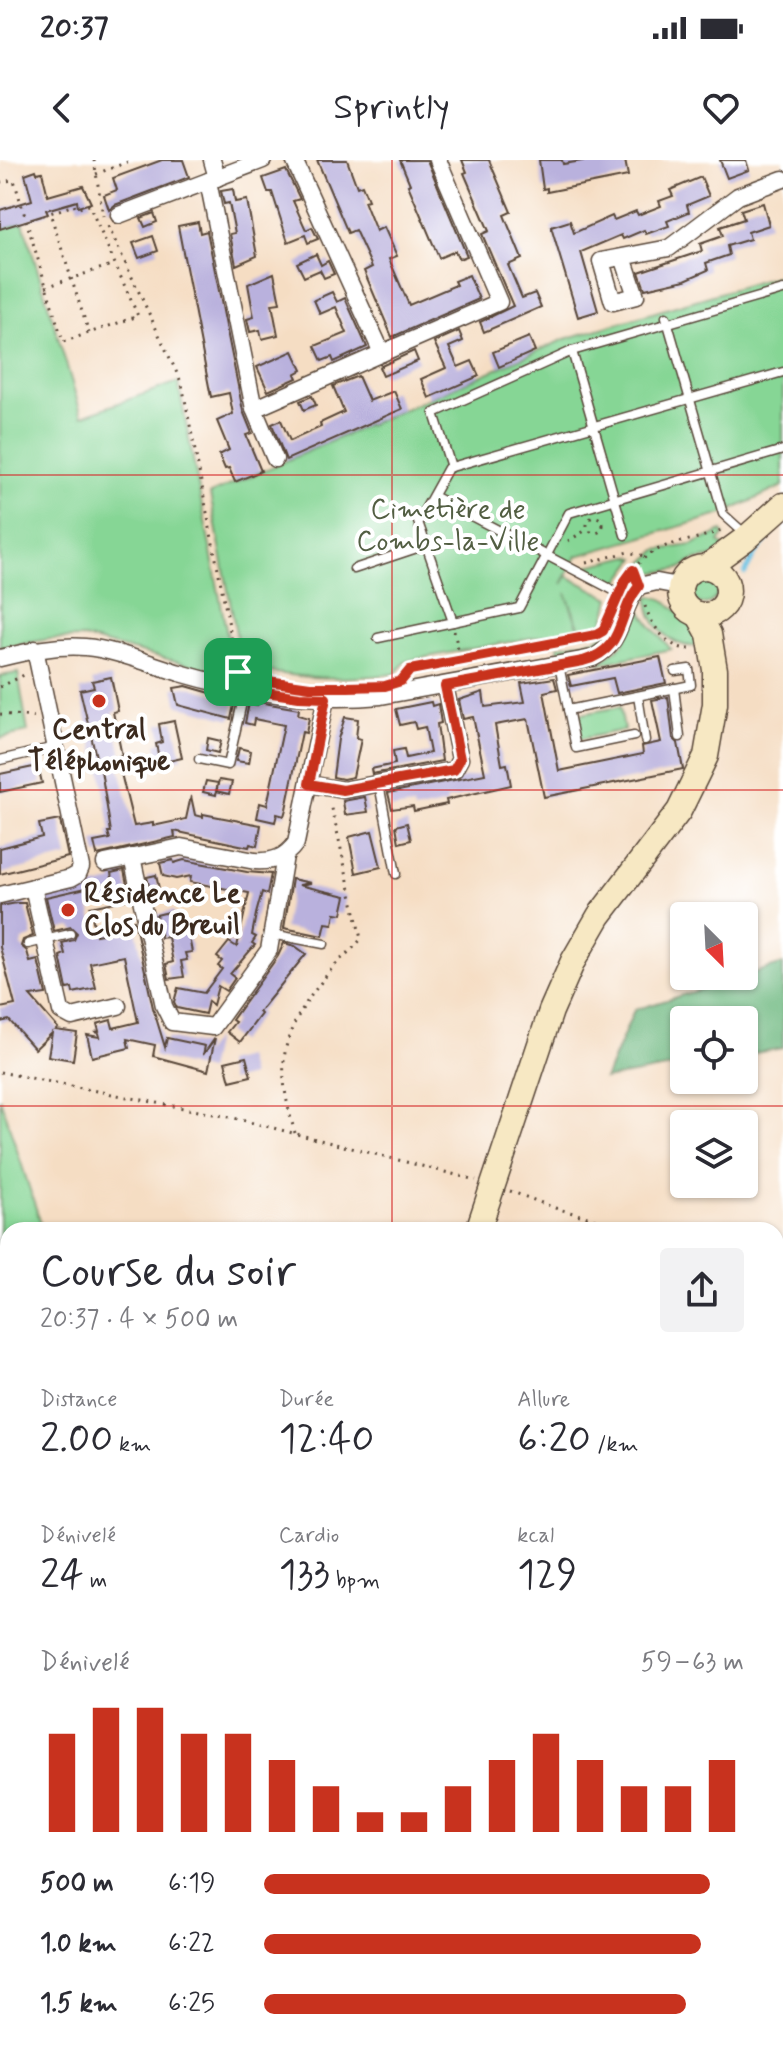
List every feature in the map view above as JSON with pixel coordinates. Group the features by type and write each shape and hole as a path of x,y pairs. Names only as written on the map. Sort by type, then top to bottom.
{"main road":[{"path":"698,614 716,612 720,583 742,533 783,505"},
{"path":"481,1222 551,1011 573,961 599,916 679,811 706,756 715,704 715,670 709,634 698,614 682,602 679,586 689,571 720,583"},
{"path":"715,670 721,641 720,583"}],"street":[{"path":"212,160 254,409 275,459"},
{"path":"119,215 263,160"},
{"path":"294,160 382,353"},
{"path":"254,409 499,302 438,160"},
{"path":"623,257 669,248 738,196 783,179"},
{"path":"0,658 35,649 89,647 299,697 368,698 593,658 608,648 617,635 634,593 657,582 679,586"},
{"path":"0,895 78,874 81,867 35,649"},
{"path":"309,784 343,790 454,770 460,759 445,686"},
{"path":"132,857 164,1006 172,1022 213,1027 269,950 285,856 296,843 326,698"},
{"path":"105,863 181,847 265,862 285,856"},
{"path":"33,887 37,942 61,1011 72,1017 118,1006"}],"lane":[{"path":"451,467 434,413 572,351 667,320 783,290"},
{"path":"667,320 723,514 742,533"},
{"path":"572,351 625,535"},
{"path":"453,622 418,522 451,467 783,372"},
{"path":"378,638 519,608 569,513 783,450"},
{"path":"433,496 573,569 634,593"},
{"path":"354,569 426,545"},
{"path":"559,665 576,748 634,736"},
{"path":"568,710 691,685 689,669 675,671"},
{"path":"199,759 228,765 241,681"},
{"path":"674,688 680,737"},
{"path":"638,696 645,740"},
{"path":"0,760 55,747"},
{"path":"379,784 396,874"},
{"path":"37,942 70,934"},
{"path":"272,934 324,944"}],"path":[{"path":"94,160 100,210 182,384 241,681"},
{"path":"96,174 133,160"},
{"path":"0,182 14,180 63,342 89,333 138,316 112,264 89,205 76,209 74,205 50,213 89,333"},
{"path":"46,287 112,264"},
{"path":"557,536 569,542 588,529"},
{"path":"696,649 682,649 662,636 634,593 633,570 644,556 663,546 742,533"},
{"path":"573,569 628,552 644,556"},
{"path":"453,622 459,651"},
{"path":"401,681 410,670 596,635 603,631"},
{"path":"0,687 38,667"},
{"path":"0,714 49,719"},
{"path":"295,1133 284,1086 290,1031 301,1008 329,971 361,939 327,787"},
{"path":"0,1072 295,1133 493,1184 555,1208 605,1222"}],"green space":[{"path":"23,222 82,416 178,382 235,676 84,638 49,639 0,648 0,229"},
{"name":"Cimetière de Combs-la-Ville","path":"783,274 783,486 723,514 577,556 562,584 567,576 610,598 605,618 596,629 582,634 566,593 579,629 411,660 405,662 395,674 318,677 279,674 242,665 210,494 565,339"},
{"path":"722,531 724,535 719,542 725,547 713,557 695,560 679,569 644,574 640,567 657,550 692,545"},
{"path":"629,556 636,558 617,584 584,567"},
{"path":"704,578 713,582 717,591 713,600 704,604 695,600 691,591 695,582"},
{"path":"649,596 664,600 682,616 695,622 703,652 699,643 687,646 662,632 651,615"},
{"path":"617,601 619,604 610,628 600,642 585,651 560,657 558,646 595,639 607,632"},
{"path":"638,605 650,625 671,649 599,664 623,644"},
{"path":"18,673 28,732 0,738 0,676"},
{"path":"620,707 624,730 580,739 576,715"},
{"path":"783,964 783,1048 758,1052 758,1006 670,1006 670,1067 605,1079 634,1010 699,990 758,990 758,972"},
{"path":"0,1098 40,1222 0,1222"}],"building":[{"path":"162,160 183,160 189,177 109,210 104,195 117,190 113,178"},
{"path":"317,160 347,160 357,187 362,185 368,200 364,201 376,231 384,227 397,256 389,259 409,305 456,285 454,281 469,275 479,299 392,337 364,271 372,267 355,230 348,233"},
{"path":"400,160 427,160 467,256 459,259 455,251 439,258"},
{"path":"462,160 489,160 511,212 504,215 522,259 508,265 522,298 535,293 541,307 484,332 480,322 513,306 482,234 489,231 464,173 467,172"},
{"path":"539,160 562,160 563,164 625,160 628,176 547,192 547,188 543,189"},
{"path":"720,160 746,160 749,170 727,178"},
{"path":"36,170 37,173 42,172 48,196 83,186 91,203 78,207 77,201 0,229 0,210 32,200 25,174"},
{"path":"286,170 300,199 293,201 306,230 312,227 318,239 308,243 305,235 288,242 272,192 268,192 263,178"},
{"path":"701,177 709,196 687,205 689,212 667,221 669,226 646,234 644,230 623,239 621,235 581,252 598,311 578,317 551,227 570,221 574,233 612,216 614,220 636,211 638,215 661,206 659,201 673,196 670,190"},
{"path":"233,189 235,202 247,200 257,256 236,265 230,234 235,233 229,203 224,204 221,191"},
{"path":"763,203 769,225 748,232 750,239 727,246 729,255 706,263 708,270 685,280 645,289 639,272 702,251 700,244 723,236 720,227 744,219 741,210"},
{"path":"154,213 157,222 145,227 141,218"},
{"path":"198,222 200,233 207,231 243,411 252,433 246,435 261,471 235,482 219,455 229,450 217,421 233,414 229,393 211,397 178,226"},
{"path":"153,236 158,251 139,258 133,243"},
{"path":"316,254 321,265 328,261 334,274 324,278 320,270 304,277 297,263"},
{"path":"274,273 280,303 272,304 278,335 262,339 260,330 250,332 247,319 254,317 248,284"},
{"path":"332,292 337,302 345,298 367,347 334,362 332,357 322,361 315,346 347,333 336,307 320,314 314,300"},
{"path":"459,331 463,341 449,347 458,367 472,361 479,376 429,398 421,379 446,368 434,342"},
{"path":"529,337 535,351 499,367 493,352"},
{"path":"293,351 302,370 295,374 297,378 268,391 257,367"},
{"path":"414,351 418,361 383,376 379,367"},
{"path":"358,376 369,401 394,391 402,409 286,460 272,424 281,420 290,441 321,427 320,423 344,412 333,386"},
{"path":"312,396 316,405 304,410 300,401"},
{"path":"660,657 666,683 617,693 613,678 571,686 568,675"},
{"path":"111,677 118,711 113,712 122,756 117,757 134,826 153,823 153,826 186,819 191,796 195,815 261,825 257,846 250,844 249,847 174,831 175,837 97,855 94,842 110,839 108,832 111,832 100,764 80,690 94,687 92,681"},
{"path":"554,678 557,689 544,692 559,771 643,754 642,746 661,742 652,700 668,697 673,738 678,743 683,769 544,797 528,719 495,725 502,765 507,764 511,785 414,811 413,806 392,809 388,793 485,774 473,717 463,719 459,700 483,692 485,707 525,702 521,683"},
{"path":"186,686 235,700 231,719 178,705 174,688"},
{"path":"258,702 299,709 298,715 309,718 306,733 302,732 284,816 277,814 275,822 257,818 260,803 267,805 284,725 254,719 253,725 245,723 249,703 257,705"},
{"path":"431,702 432,706 438,704 442,761 372,774 371,769 395,764 393,751 404,749 406,758 430,753 425,727 416,729 414,722 400,725 396,709"},
{"path":"345,717 358,719 356,738 361,739 353,777 343,779 333,777 338,739"},
{"path":"174,721 182,758 160,763 156,744 162,742 159,724"},
{"path":"208,738 221,741 218,753 206,750"},
{"path":"239,748 251,751 249,763 236,761"},
{"path":"38,766 42,783 0,792 0,774"},
{"path":"219,780 232,782 229,794 216,791"},
{"path":"206,781 218,783 216,795 203,792"},
{"path":"365,797 368,812 345,815 343,801"},
{"path":"60,820 68,857 0,874 0,848 42,837 39,824"},
{"path":"407,823 411,840 399,843 396,826"},
{"path":"372,831 381,867 356,873 349,837"},
{"path":"173,860 174,863 184,860 271,874 267,894 262,892 256,914 252,935 256,937 252,943 255,945 230,974 235,978 226,991 218,986 213,1005 208,1001 205,1014 177,1008 174,1002 178,988 204,993 222,969 218,966 222,961 217,957 229,942 237,947 249,893 190,882 191,876 176,879 163,876 160,863"},
{"path":"124,870 130,899 90,907 96,935 119,931 118,924 134,920 153,1008 165,1047 167,1038 205,1046 203,1055 215,1038 208,1071 153,1056 155,1045 127,1039 129,1048 92,1057 87,1035 100,1037 95,1032 99,1031 97,1024 111,1020 113,1028 138,1022 124,956 90,963 96,988 73,993 72,988 67,989 60,956 65,954 62,943 74,940 77,933 71,927 54,931 46,897 113,882 111,873"},
{"path":"156,875 160,893 151,895 147,877"},
{"path":"292,879 311,883 299,885 346,896 342,914 335,913 333,924 326,923 323,936 284,928"},
{"path":"25,903 33,936 23,940 21,946 27,951 30,962 38,960 46,994 30,996 58,1028 56,1030 77,1033 73,1060 48,1056 52,1033 35,1049 9,1020 0,1022 0,1008 15,1005 0,947 0,906"},
{"path":"173,911 180,935 188,933 192,952 185,953 187,960 181,961 184,977 169,979 166,964 173,962 168,937 161,938 156,915"},
{"path":"284,943 306,954 259,1012 261,1014 240,1042 227,1032 235,1022 232,1020"},
{"path":"246,1057 251,1076 230,1081 225,1062"}],"waterway":[{"path":"745,573 772,533"}],"place":[{"name":"Central Téléphonique","path":"99,701"},
{"name":"Résidence Le Clos du Breuil","path":"68,910"}],"route":[{"path":"633,570 639,586 630,599 613,642 593,658 445,686 460,759 454,770 343,790 309,784 326,698 233,687 238,672 254,679 310,687 385,686 401,681 410,670 596,635 603,631 633,570"}]}
